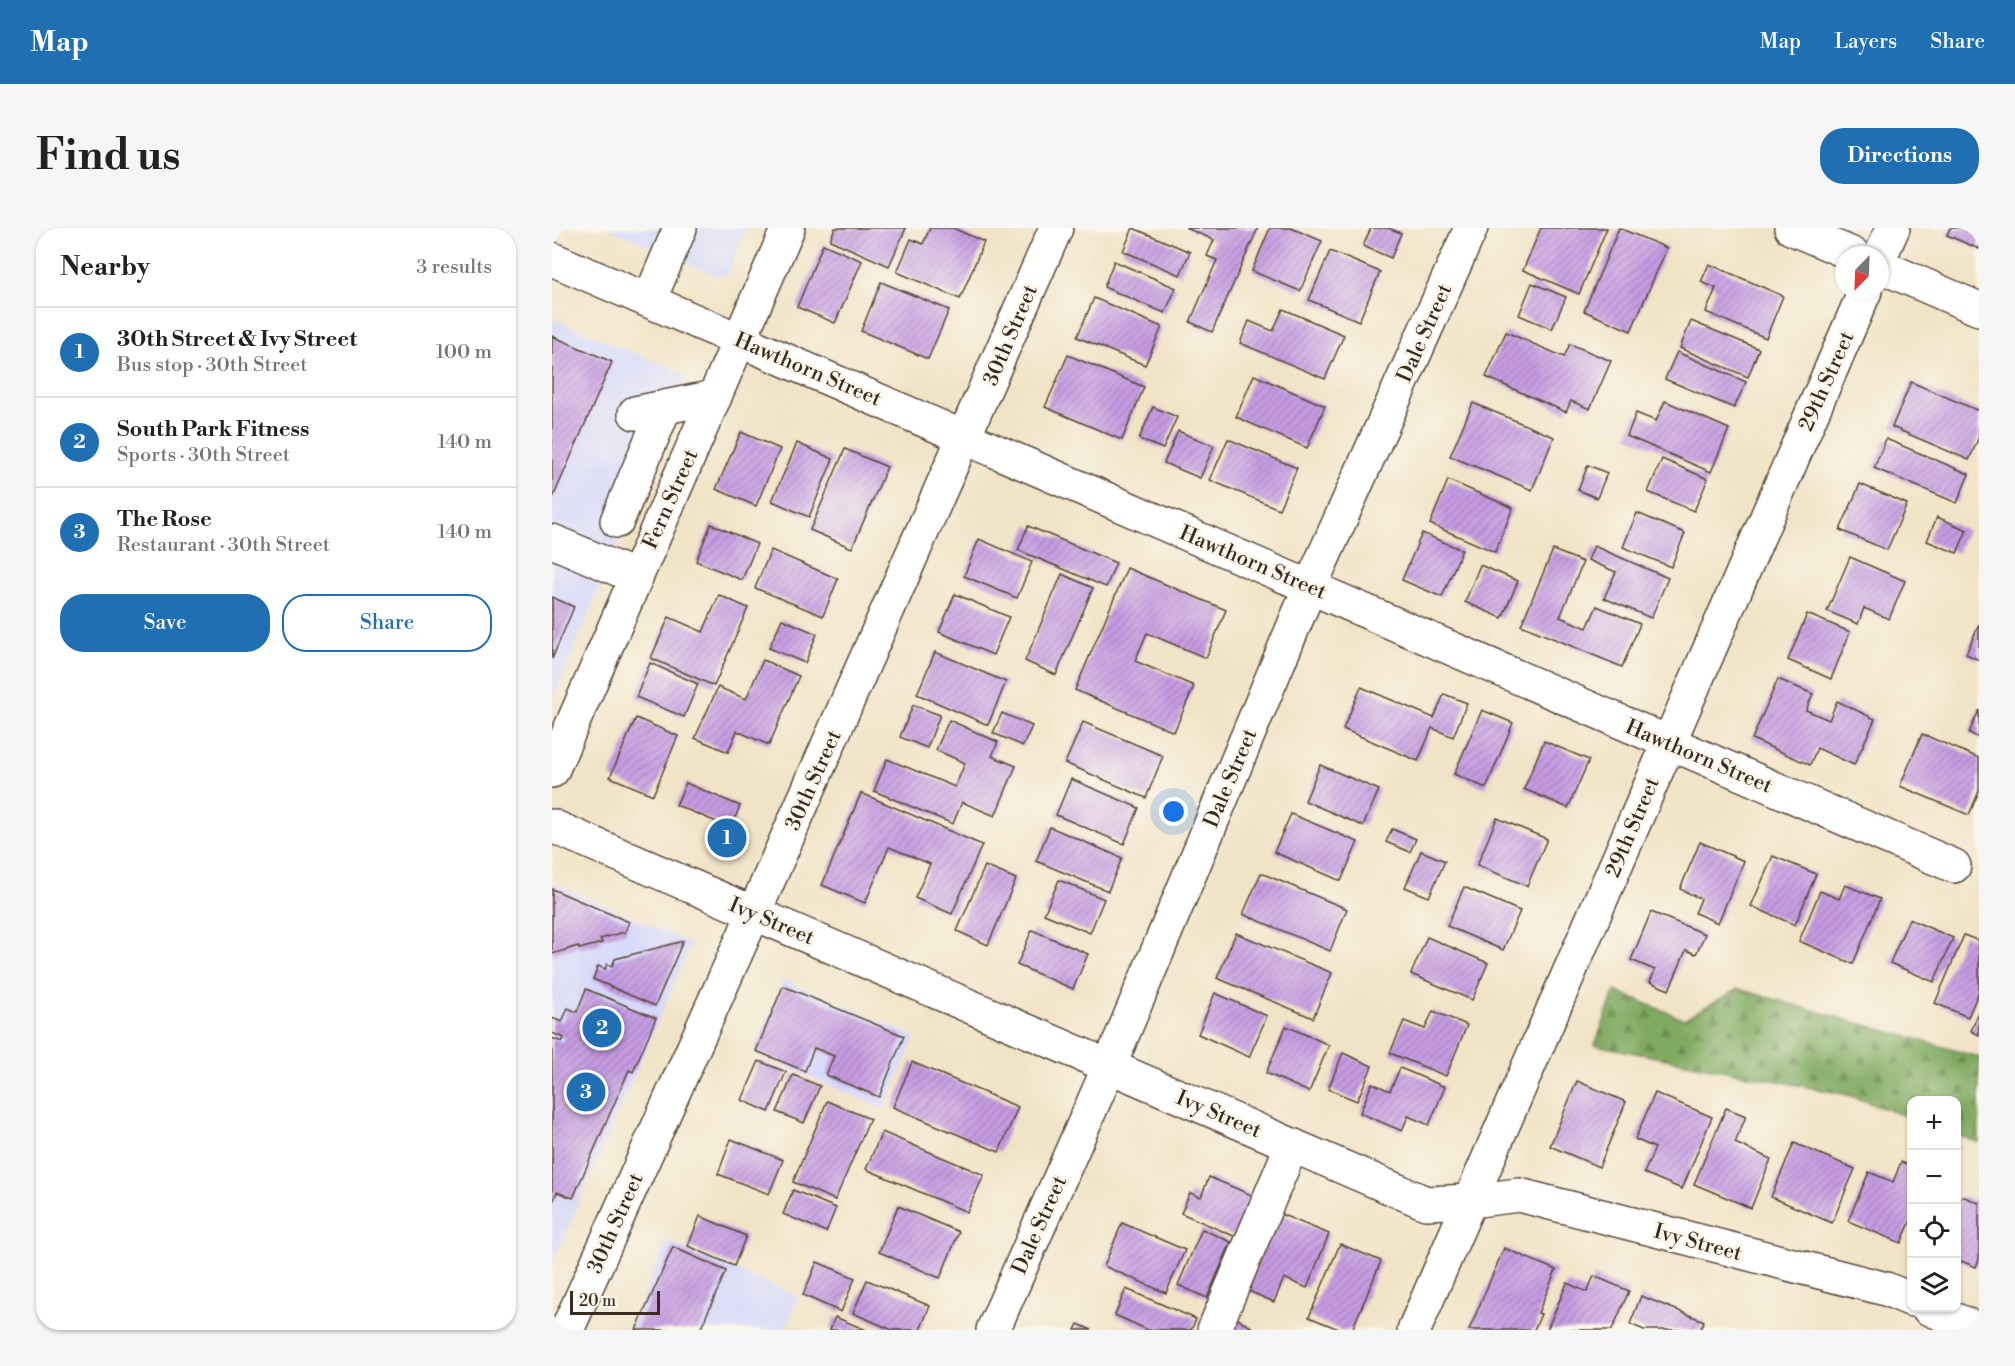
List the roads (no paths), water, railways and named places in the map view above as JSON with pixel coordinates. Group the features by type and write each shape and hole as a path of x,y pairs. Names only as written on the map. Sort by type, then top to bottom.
{"street":[{"path":"649,301 680,228"},
{"name":"Fern Street","path":"552,771 788,228"},
{"name":"30th Street","path":"567,1330 1056,228"},
{"name":"Dale Street","path":"993,1330 1108,1066 1310,587 1471,228"},
{"path":"1791,228 1835,247"},
{"path":"1885,246 1893,228"},
{"name":"Hawthorn Street","path":"552,259 1954,866"},
{"path":"1889,270 1979,309"},
{"name":"29th Street","path":"1414,1330 1861,300"},
{"path":"616,521 650,410 715,397"},
{"path":"552,541 636,577"},
{"name":"Ivy Street","path":"552,826 1426,1203 1519,1195 1886,1289 1907,1298"},
{"path":"1214,1330 1292,1145"},
{"path":"1937,1312 1979,1330"}],"place":[{"name":"30th Street & Ivy Street","path":"727,838"},
{"name":"South Park Fitness","path":"602,1028"},
{"name":"The Rose","path":"586,1092"}]}
